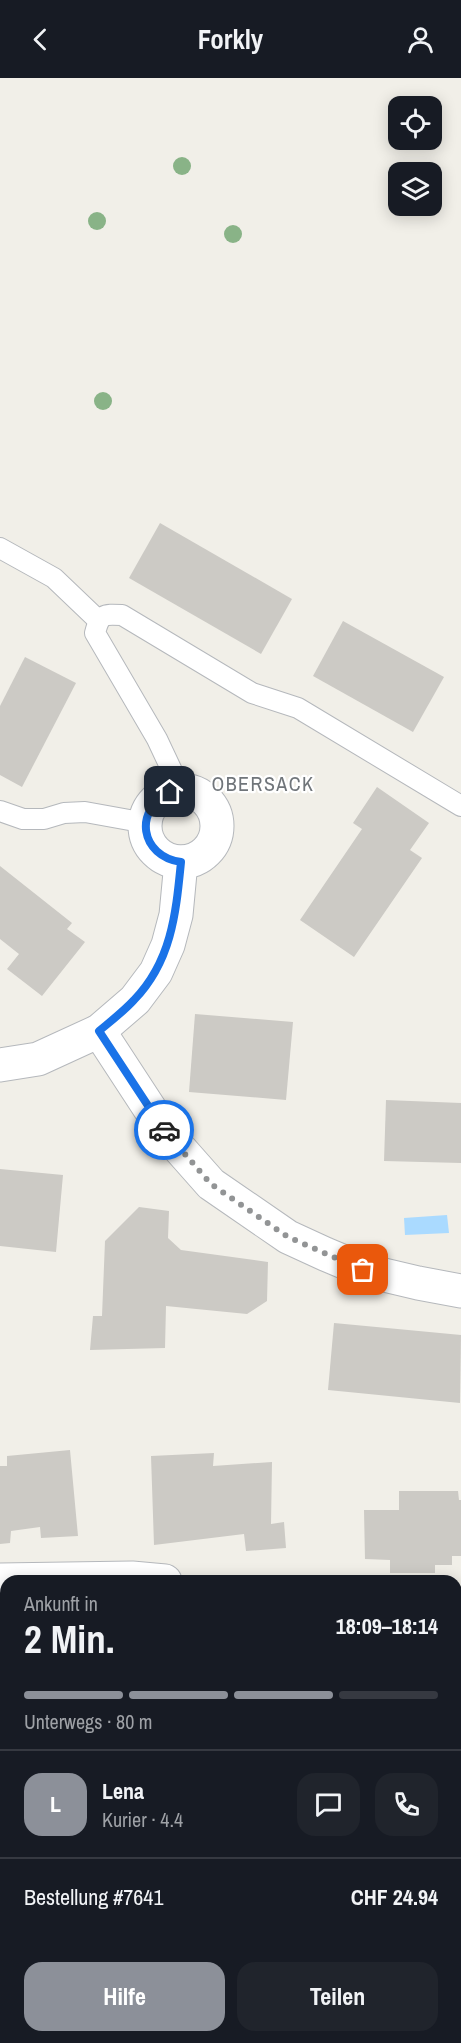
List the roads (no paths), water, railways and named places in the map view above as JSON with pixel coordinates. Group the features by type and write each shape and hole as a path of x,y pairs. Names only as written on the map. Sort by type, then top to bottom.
{"street":[{"path":"181,790 201,795 208,802 217,821 214,841 208,850 191,861 181,862 171,860 155,850 146,832 146,822 148,812 161,796 181,790"},
{"path":"0,1065 38,1059 99,1031 135,1000 156,972 168,945 176,915 181,862"},
{"path":"99,1031 165,1132 211,1184 288,1237 325,1254 363,1270 461,1291"}],"lane":[{"path":"0,548 54,578 98,620"},
{"path":"181,790 157,739 95,633 98,620 106,614 122,615 252,693 298,708 461,806"},
{"path":"0,811 23,819 44,819 64,813 85,812 146,822"}],"water":[{"path":"447,1215 449,1233 405,1235 404,1218"}],"district":[{"name":"OBERSACK","path":"263,784"}]}
